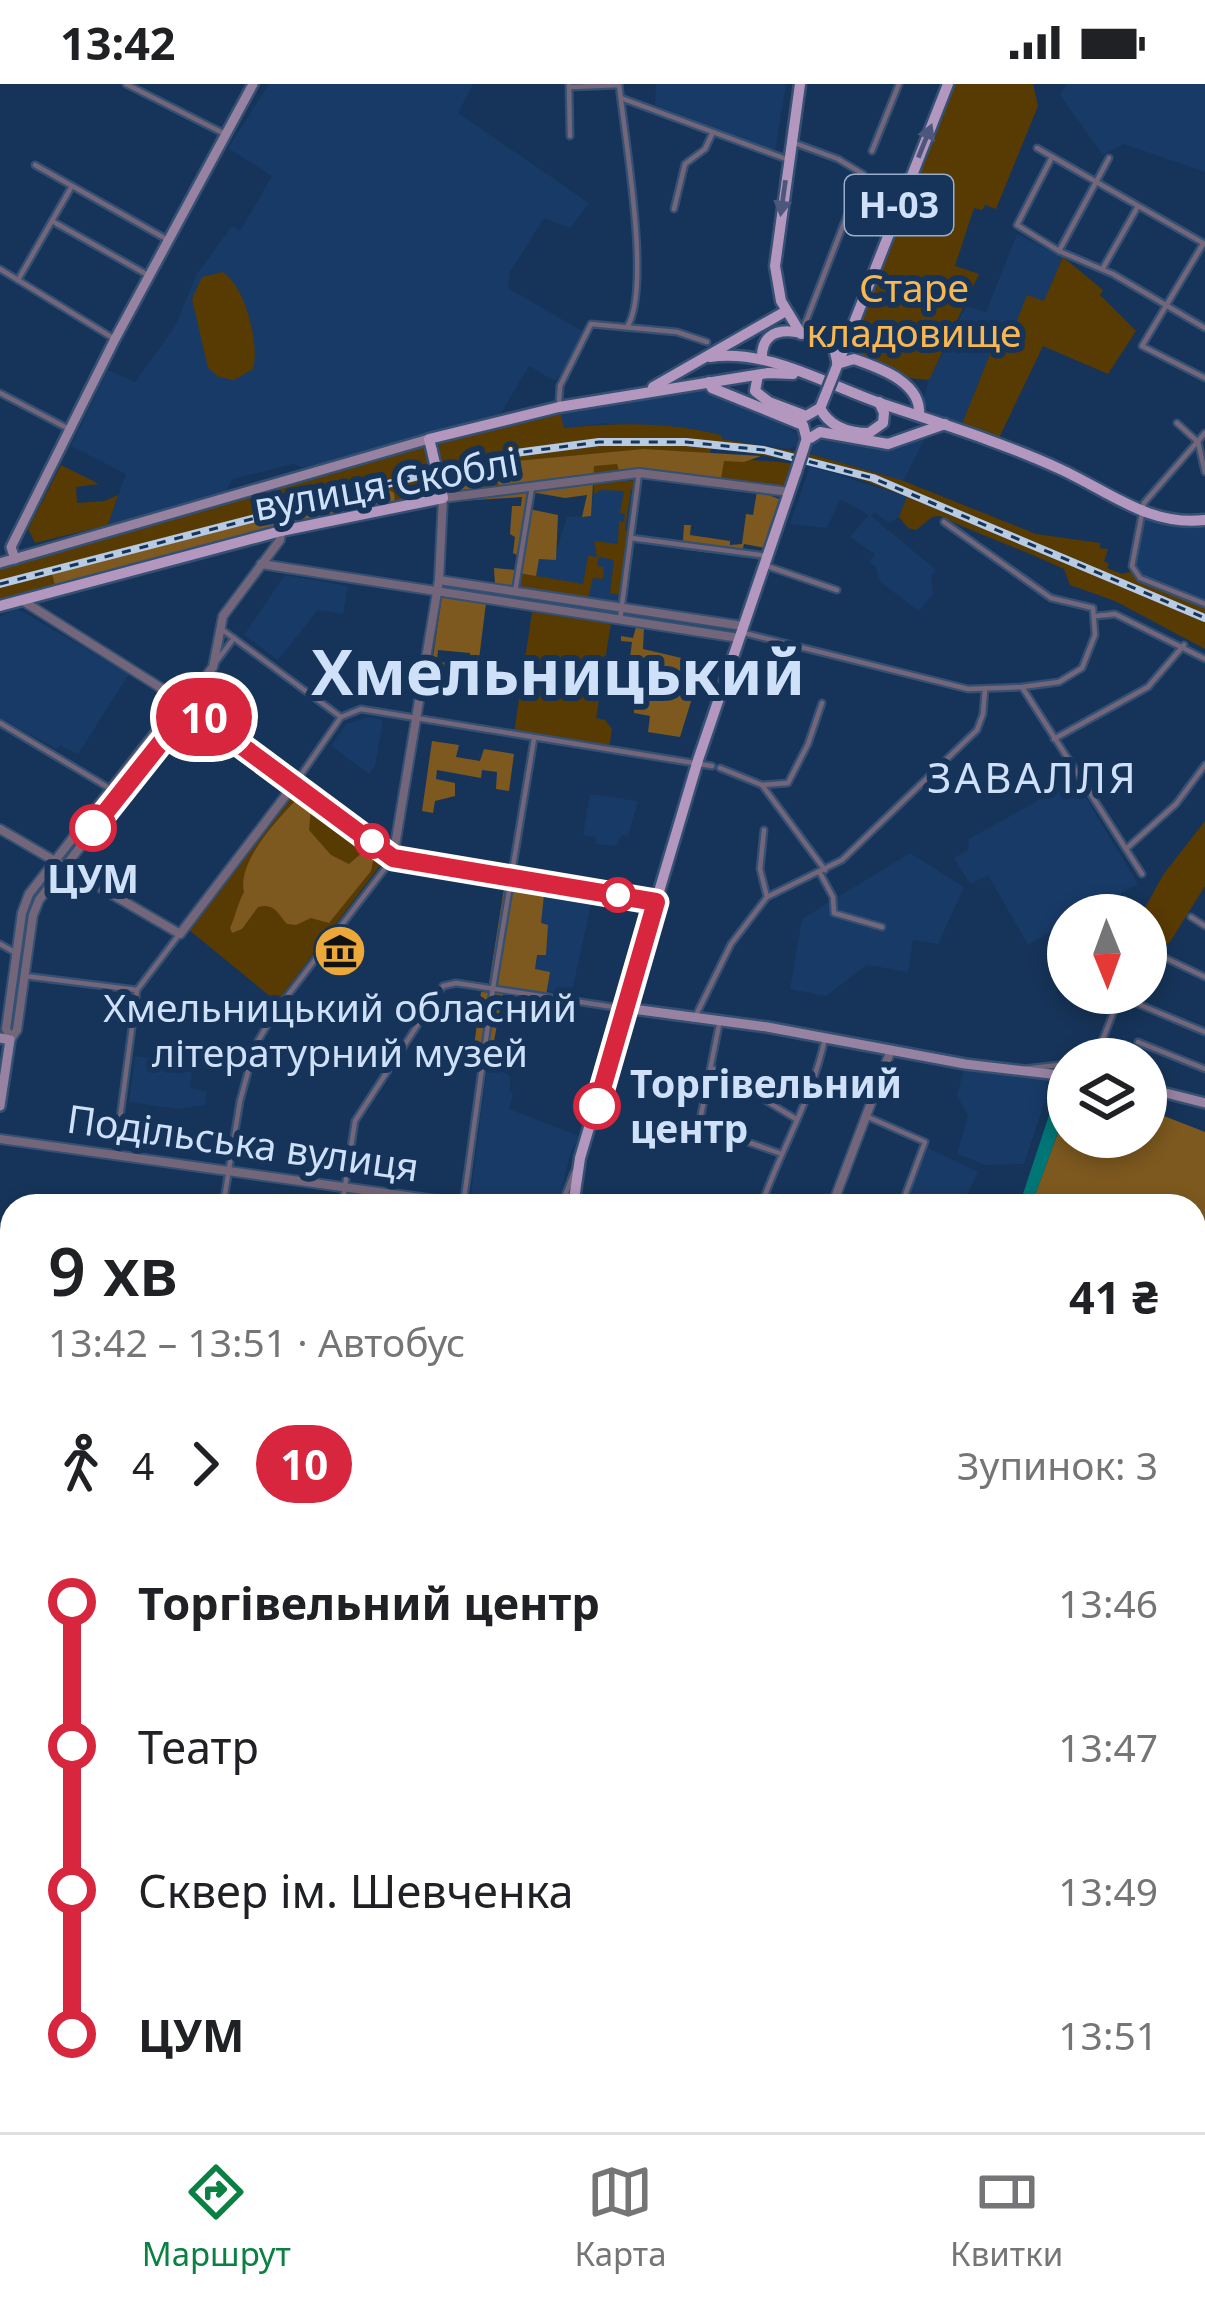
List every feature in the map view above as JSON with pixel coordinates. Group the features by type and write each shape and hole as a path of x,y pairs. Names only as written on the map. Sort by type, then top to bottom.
{"main road":[{"path":"15,559 11,547 115,339 253,84"},
{"path":"800,84 775,266 786,311 801,334"},
{"name":"Н-03","path":"574,1194 580,1158 697,764 765,560 847,334 948,84"},
{"path":"636,393 663,384 786,311"},
{"path":"762,359 762,342 769,333 801,334 831,346 837,365 849,359 860,361 908,386 918,400 919,415"},
{"path":"847,334 860,361"},
{"path":"710,357 762,359 1060,469 1141,512 1172,521 1205,520"},
{"path":"0,563 559,407 758,375 791,374 819,380"},
{"path":"758,375 755,391 769,402 806,416 820,407 826,419 839,428 869,433 883,423 879,402"},
{"path":"879,402 896,392 890,375"},
{"path":"710,382 712,388 803,425 807,441 820,432 888,444 946,424"},
{"path":"430,445 443,498"},
{"name":"вулиця Скоблі","path":"0,606 281,531 443,498"},
{"path":"626,1008 1047,1074"},
{"path":"0,1106 7,1038"},
{"path":"1167,1093 1205,1103"}],"street":[{"path":"126,84 226,134"},
{"path":"872,151 899,84"},
{"path":"570,136 569,86 619,85 636,242 635,308 627,327"},
{"path":"621,98 789,160"},
{"path":"674,209 685,164 705,149 712,132"},
{"path":"791,143 809,146 863,173 801,334"},
{"path":"1037,148 1204,244 1142,346 1205,378"},
{"path":"1052,157 1017,225 1059,251 1103,268 1205,328"},
{"path":"1059,251 1109,158"},
{"path":"35,165 168,240"},
{"path":"18,280 72,185"},
{"path":"1103,268 1137,208"},
{"path":"52,221 149,276"},
{"path":"0,269 115,339"},
{"path":"559,407 560,386 591,324 677,332 707,342"},
{"path":"0,393 70,429"},
{"path":"1177,423 1198,442 1205,470"},
{"path":"1205,434 1144,503 1133,556 1136,575 1205,604"},
{"path":"620,620 639,473"},
{"name":"вулиця Скоблі","path":"443,498 639,473 789,492"},
{"path":"515,592 532,487"},
{"path":"225,1194 240,1101 255,1046 275,1012 393,858 439,580 443,498"},
{"path":"439,580 700,620 968,689 1059,682 1077,674 1089,655 1096,616 1093,608 1051,598 944,522"},
{"path":"213,667 218,627 280,540 281,531"},
{"path":"631,538 765,560 837,590"},
{"path":"261,564 699,632 741,632"},
{"path":"555,610 556,598"},
{"path":"22,600 185,704 393,858 656,902"},
{"path":"1096,616 1115,614 1205,659"},
{"path":"699,632 700,620"},
{"path":"218,627 340,717"},
{"path":"7,1038 24,903 234,638"},
{"path":"1054,739 1148,687 1184,645"},
{"path":"1022,686 1142,874"},
{"path":"695,1017 731,944 766,897 823,872 854,850 888,811 972,736 982,720 985,689"},
{"path":"115,1155 137,990 340,717 361,709 416,717 716,767 762,785 788,783 822,703"},
{"path":"0,723 115,792"},
{"path":"465,1194 535,739"},
{"path":"1126,849 1176,804 1205,765"},
{"path":"762,785 823,872 834,913 882,927"},
{"path":"0,829 179,934"},
{"path":"764,830 760,869 766,897"},
{"path":"7,1038 17,1030 35,908 59,863"},
{"path":"1190,917 1205,926"},
{"path":"0,944 16,953"},
{"path":"1167,962 1205,977"},
{"path":"25,976 137,990"},
{"path":"344,1194 353,1128 438,992 452,983 626,1008"},
{"path":"1162,1014 1205,1033"},
{"path":"720,1020 700,1125 779,1153"},
{"path":"765,1194 779,1153 817,1076 825,1038"},
{"path":"837,1194 891,1050"},
{"path":"1167,1054 1205,1069"},
{"path":"1018,1070 1047,1067"},
{"path":"711,1068 796,1119"},
{"path":"866,1116 926,1142 906,1194"},
{"name":"Подільська вулиця","path":"0,1139 395,1194"},
{"path":"565,1194 580,1158"}],"shaded area":[{"path":"269,84 473,84 458,113 589,203 570,228 544,218 509,274 508,288 582,331 555,381 529,366 501,413 305,468 293,464 233,479 225,492 108,525 126,474 71,446 108,370 135,382 174,328 197,274 232,226 240,231 272,176 228,148"},
{"path":"656,84 786,84 775,152 655,105"},
{"path":"1067,84 1205,84 1205,172 1124,144 1103,155 1060,95"},
{"path":"1017,234 1063,257 1044,302 1013,331 1001,328 962,424 932,413 923,402 929,379 966,306 986,312"},
{"path":"695,389 749,403 807,440 877,446 929,431 903,481 810,454 806,442 788,449 606,423 563,428 560,411"},
{"path":"644,449 761,456 744,462 724,461 721,479 619,471 617,464 594,466 591,516 582,517 587,495 565,498 531,492 529,509 558,515 556,560 539,559 536,576 518,573 516,588 495,585 494,568 515,570 512,506 521,506 522,497 459,501 504,494 496,480 475,484 471,493 453,493 448,475 505,462"},
{"path":"810,466 908,497 899,517 889,523 874,512 871,516 936,570 931,576 933,594 919,611 880,582 876,567 869,562 875,554 850,537 869,515 840,499 827,528 790,524"},
{"path":"639,480 623,603 516,588 521,548 556,552 567,517 591,516 594,483"},
{"path":"386,488 394,493 395,504 56,589 52,574"},
{"path":"757,491 782,500 765,548 744,544 742,552 710,548 710,553 675,548 677,540 683,540 684,525 691,525 690,535 742,544 746,514 753,515"},
{"path":"1140,515 1172,524 1205,521 1205,604 1136,575 1132,566"},
{"path":"285,575 348,586 343,614 318,610 278,660 244,635"},
{"path":"442,596 486,603 479,659 471,658 470,653 438,650 437,661 446,663 444,675 437,674 434,685 429,684"},
{"path":"18,609 129,674 78,754 60,745 57,749 0,718 0,616"},
{"path":"636,627 644,628 643,649 703,663 680,737 648,732 650,716 634,713 645,675 639,673 641,659 630,658 632,642 621,641 621,636 633,638"},
{"path":"369,717 383,720 375,766 369,774 331,746 346,724"},
{"path":"432,741 459,745 456,757 480,761 484,749 514,754 509,791 496,789 497,772 482,770 481,778 437,770 436,779 455,783 455,796 435,801 433,813 422,811"},
{"path":"1075,780 1138,884 1120,894 1047,894 1047,934 1028,945 988,875 970,884 954,858 968,850 969,839"},
{"path":"590,794 638,801 628,836 622,835 616,846 595,844 596,837 583,835"},
{"path":"295,801 311,809 309,830 331,855 349,864 364,851 374,856 371,871 329,923 311,918 287,924 275,910 264,906 232,933 246,868 268,831"},
{"path":"910,853 964,887 938,944 913,940 908,972 867,965 826,996 790,989 802,919"},
{"path":"519,874 572,882 571,892 544,895 541,923 548,925 546,955 537,955 535,969 550,972 545,1001 503,994 493,1046 474,1047 481,992 497,993 499,985 489,983 505,882 516,884"},
{"path":"543,888 593,896 571,995 527,988"},
{"path":"135,1056 169,1061 169,1069 192,1072 190,1088 207,1091 205,1105 178,1109 129,1102"},
{"path":"964,1068 1047,1079 1046,1098 1024,1164 986,1165 957,1154 968,1116 957,1096"},
{"path":"487,1070 502,1070 511,1077 509,1109 579,1136 561,1194 471,1193"},
{"path":"1167,1117 1205,1132 1205,1194 1035,1194 1049,1158 1167,1158"},
{"path":"1047,1121 1049,1158 1035,1194 1023,1194"},
{"path":"928,1148 978,1172 968,1194 909,1194"}],"green space":[{"name":"Старе кладовище","path":"954,84 1033,84 1038,106 996,209 974,208 955,266 979,274 929,380 909,381 859,355 852,336"},
{"path":"1063,257 1103,290 1100,295 1136,331 1108,374 1043,346 999,438 962,424 1001,327 1013,331 1027,295 1044,301"},
{"path":"223,272 244,302 254,345 253,369 234,380 208,368 192,299 202,277"},
{"path":"560,411 564,428 663,425 810,454 901,480 1036,534 1100,543 1100,548 1108,549 1107,568 1122,574 1133,571 1205,604 1205,649 1115,601 1070,585 1064,569 940,516 916,530 908,528 899,517 907,497 827,467 711,446 710,454 795,464 783,489 628,470 450,494 442,473 432,476 435,490 431,495 0,602 0,565 427,442 432,455 438,453 439,443"},
{"path":"61,465 99,484 76,487 77,503 118,495 108,525 35,543 28,529"},
{"path":"639,480 637,489 631,490 625,530 632,532 620,595 610,593 614,560 599,557 603,579 593,578 588,598 516,588 518,573 583,584 588,556 597,557 594,541 618,544 619,521 624,522 625,514 620,513 624,491 594,494 594,483"},
{"path":"532,612 611,623 596,718 612,729 609,748 514,733"},
{"path":"297,791 385,859 277,1002 189,930"},
{"path":"1205,821 1205,886 1167,944 1167,894 1153,894"}],"railway":[{"path":"0,584 500,455 599,442 686,442 764,450 873,478 1205,618"}],"bus line":[{"name":"10","path":"93,828 182,716 185,704 400,861 656,902 597,1106"}],"place":[{"name":"ЦУМ","path":"93,828"},
{"name":"Хмельницький обласний літературний музей","path":"340,951"},
{"name":"Торгівельний центр","path":"597,1106"}],"district":[{"name":"Хмельницький","path":"558,673"},
{"name":"ЗАВАЛЛЯ","path":"1033,778"}]}
